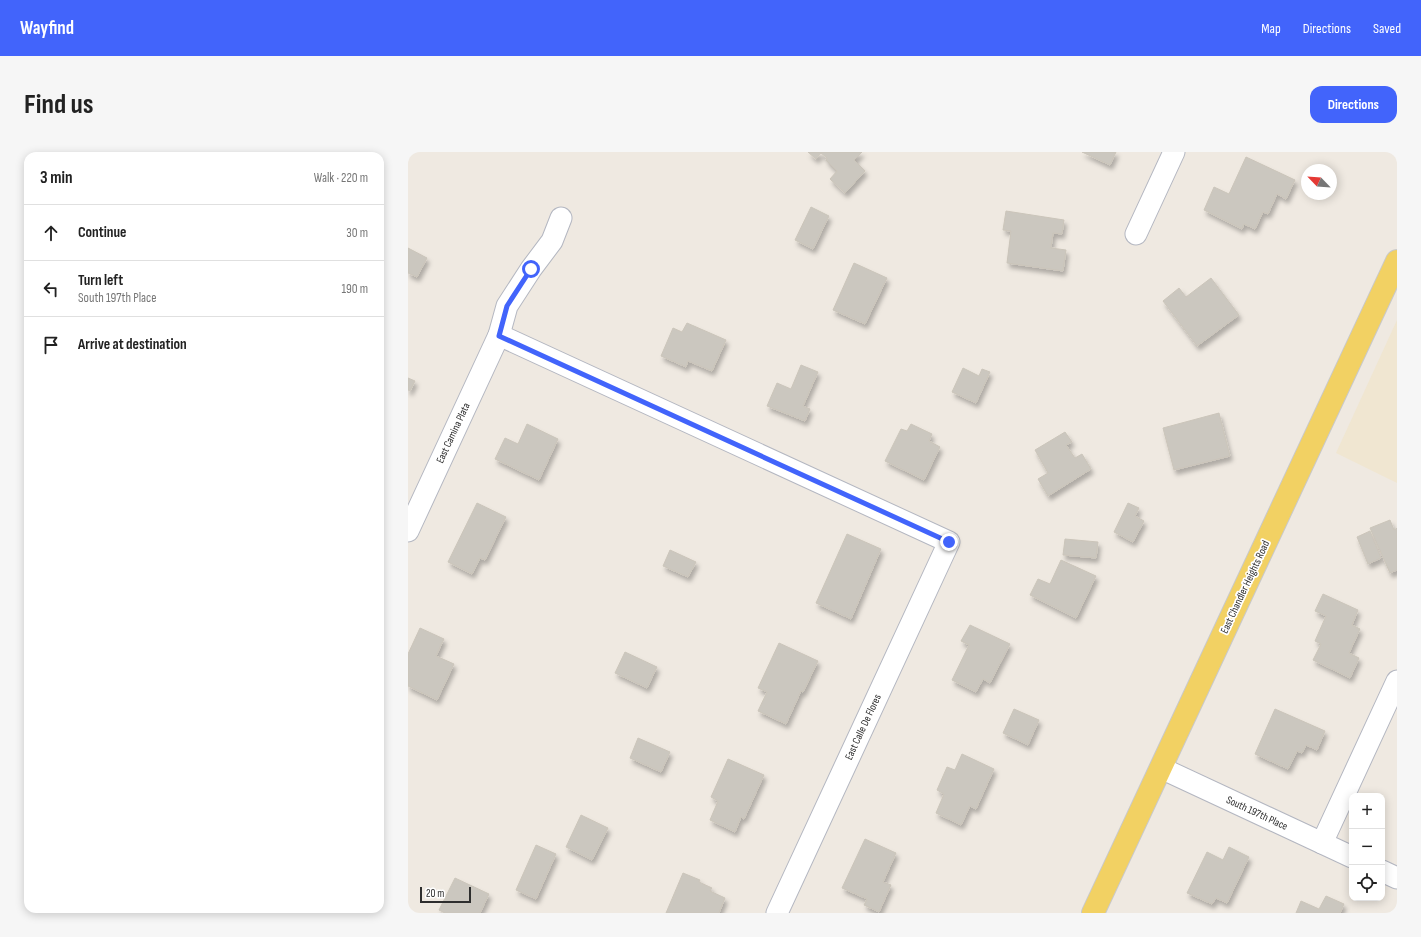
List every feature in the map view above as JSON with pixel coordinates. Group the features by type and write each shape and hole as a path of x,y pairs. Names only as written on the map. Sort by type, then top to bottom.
{"main road":[{"name":"East Chandler Heights Road","path":"1094,913 1397,261"}],"street":[{"path":"1136,234 1174,152"},
{"name":"East Camina Plata","path":"408,531 499,336 507,306 531,269 552,242 561,218"},
{"name":"East Calle De Flores","path":"499,336 949,542 777,913"},
{"path":"1322,843 1397,681"},
{"name":"South 197th Place","path":"1161,768 1349,856"},
{"path":"1385,872 1397,878"}],"shaded area":[{"path":"1397,320 1397,483 1336,453"}],"building":[{"path":"808,152 862,152 854,160 865,171 845,193 830,179 837,171 826,160 827,158 821,153 816,159"},
{"path":"1082,152 1116,152 1110,165"},
{"path":"1246,157 1295,180 1286,199 1277,194 1268,214 1263,212 1255,229 1244,224 1242,229 1204,210 1214,187 1229,194"},
{"path":"811,207 829,216 813,249 795,240"},
{"path":"1006,211 1064,220 1062,234 1053,233 1051,248 1066,250 1063,271 1007,263 1011,231 1003,230"},
{"path":"408,248 427,258 417,277 408,273"},
{"path":"854,263 887,278 865,324 833,310"},
{"path":"1211,278 1239,315 1197,346 1163,301 1179,288 1186,297"},
{"path":"687,323 726,340 712,371 688,361 686,367 661,356 673,328 682,332"},
{"path":"801,365 818,372 803,406 810,409 805,421 767,406 777,383 791,389"},
{"path":"963,368 979,376 982,369 990,372 976,403 952,392"},
{"path":"408,378 415,381 410,391 408,390"},
{"path":"1219,413 1230,456 1174,470 1163,428"},
{"path":"527,424 558,439 539,480 495,459 505,438 518,444"},
{"path":"911,424 932,434 929,441 940,447 924,480 885,461 901,429 907,431"},
{"path":"1065,432 1072,442 1066,445 1075,458 1082,454 1091,469 1048,496 1038,479 1048,473 1035,450"},
{"path":"477,503 506,517 485,560 480,558 472,574 448,562"},
{"path":"1128,503 1139,508 1135,516 1144,521 1133,542 1114,532"},
{"path":"1390,520 1394,530 1397,528 1397,570 1390,573 1370,528"},
{"path":"1370,531 1381,558 1368,564 1357,537"},
{"path":"847,534 881,549 851,619 816,603"},
{"path":"1065,539 1098,542 1096,558 1063,555"},
{"path":"670,550 696,562 688,577 663,566"},
{"path":"1061,560 1096,576 1076,618 1030,595 1038,579 1050,584"},
{"path":"1323,594 1358,610 1352,625 1360,629 1349,653 1359,658 1350,678 1313,660 1321,644 1315,641 1326,616 1315,611"},
{"path":"970,625 1010,644 990,683 983,679 976,692 952,680 969,645 961,641"},
{"path":"420,628 444,639 436,656 454,664 437,700 408,686 408,654"},
{"path":"779,643 818,661 803,692 801,691 786,724 758,711 767,692 758,688"},
{"path":"625,652 657,667 647,688 615,673"},
{"path":"1014,709 1039,720 1028,745 1003,733"},
{"path":"1275,709 1325,731 1317,750 1306,745 1302,753 1297,751 1288,769 1255,754"},
{"path":"638,738 670,752 661,772 630,758"},
{"path":"962,754 994,769 976,809 970,806 961,825 936,813 944,794 937,790 947,767 955,770"},
{"path":"728,759 764,775 744,819 741,817 735,832 710,820 718,801 711,797"},
{"path":"581,815 608,828 592,860 566,847"},
{"path":"865,839 896,853 883,882 891,885 879,912 864,905 867,899 842,888"},
{"path":"536,845 556,854 536,899 516,890"},
{"path":"1229,847 1249,857 1227,903 1216,898 1212,904 1187,893 1207,852 1223,860"},
{"path":"683,873 700,880 699,882 712,888 710,891 725,898 719,913 666,913"},
{"path":"455,878 489,894 480,913 445,913 439,910"},
{"path":"1326,896 1344,904 1340,913 1296,913 1301,901 1319,909"}],"route":[{"path":"531,269 507,306 499,336 949,542"}]}
